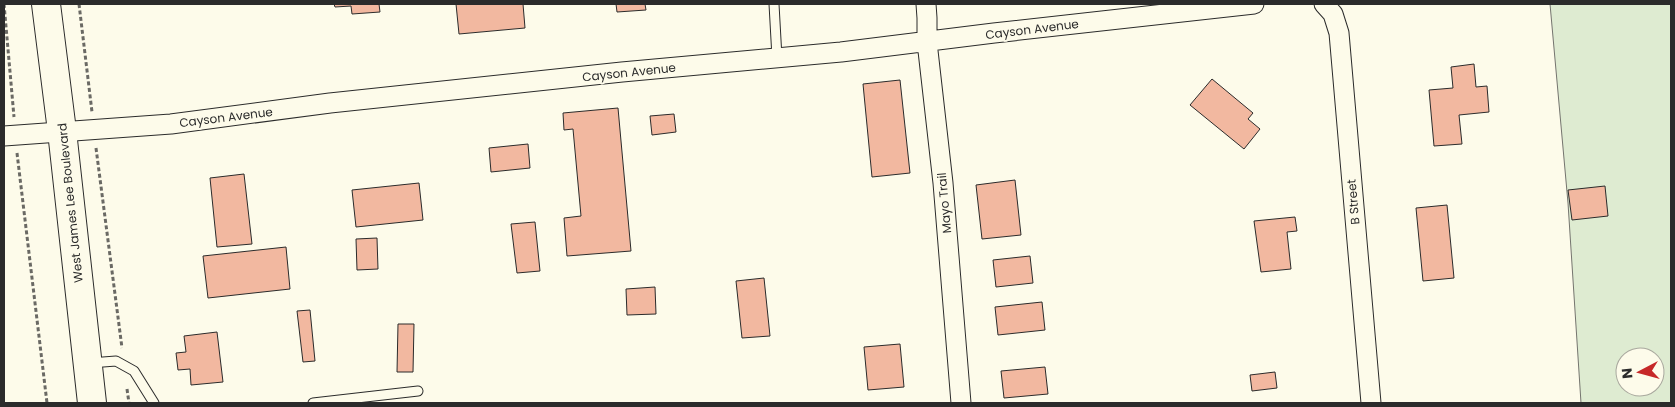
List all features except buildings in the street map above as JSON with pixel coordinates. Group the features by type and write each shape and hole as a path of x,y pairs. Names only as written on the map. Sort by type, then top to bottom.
{"main road":[{"name":"West James Lee Boulevard","path":"46,4 92,403"}],"street":[{"name":"Mayo Trail","path":"926,4 928,18 927,42 943,183 961,403"},
{"name":"Cayson Avenue","path":"9,135 171,124 330,103 927,42 994,32 1254,4"},
{"name":"B Street","path":"1324,4 1334,14 1339,33 1371,403"}],"lane":[{"path":"774,4 777,58"},
{"path":"87,363 116,361 134,371 154,403"},
{"path":"313,403 418,390"}],"path":[{"path":"4,4 9,135 47,403"},
{"path":"79,4 128,403"}],"green space":[{"path":"1550,4 1671,4 1671,403 1581,403 1568,203"}]}
